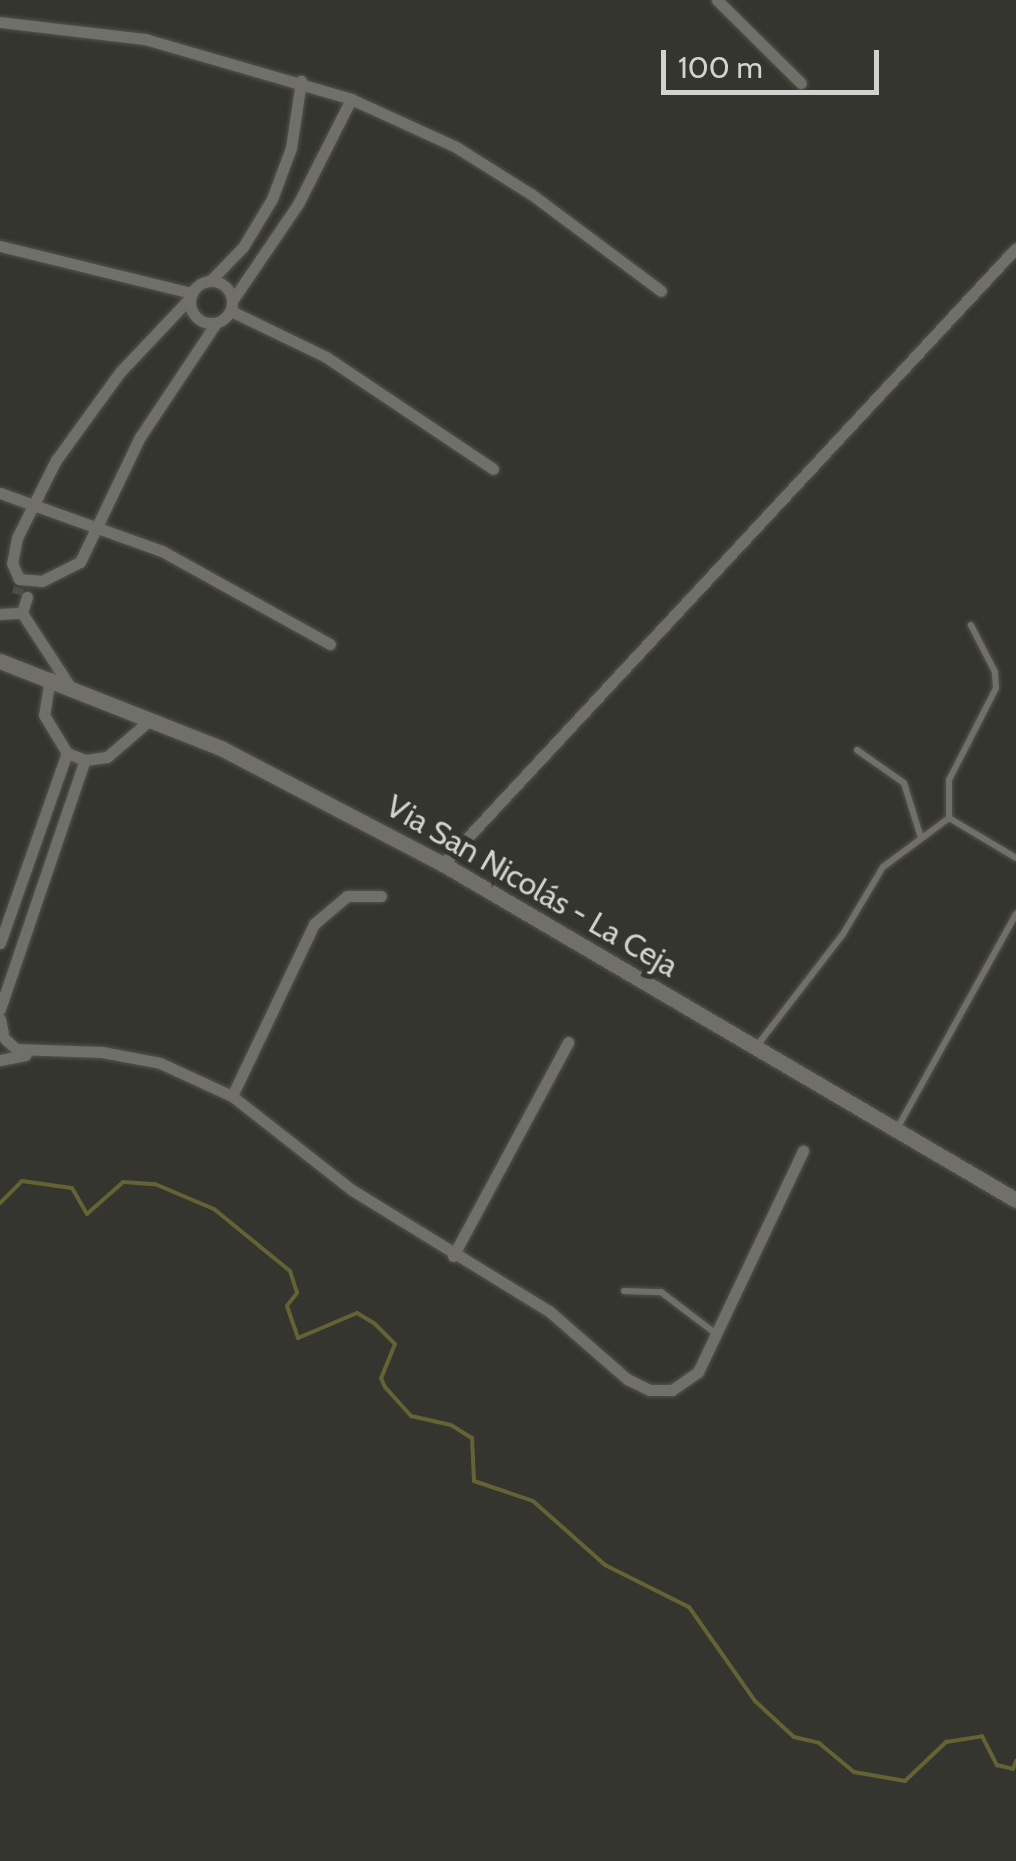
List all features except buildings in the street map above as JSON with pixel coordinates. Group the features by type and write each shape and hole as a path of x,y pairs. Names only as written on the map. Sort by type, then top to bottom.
{"street":[{"path":"717,0 801,83"},
{"path":"0,22 145,38 300,80 350,99 456,147 531,194 661,290"},
{"path":"24,588 12,563 30,503 103,393 191,296 244,247 272,199 291,148 300,80"},
{"path":"69,685 11,612 24,588 76,566 100,525 140,438 298,204 350,99"},
{"path":"0,246 191,296"},
{"path":"443,864 1016,248"},
{"path":"210,280 223,284 232,306 326,357 493,469"},
{"path":"191,296 197,318 216,323"},
{"path":"0,493 100,525 233,586 330,644"},
{"name":"Via San Nicolás - La Ceja","path":"0,661 151,719 443,864 1016,1200"},
{"path":"50,678 44,714 67,753 85,760 121,751 151,719"},
{"path":"0,943 67,753"},
{"path":"0,1009 85,760"},
{"path":"232,1096 314,924 347,896 381,896"},
{"path":"0,1019 0,1058 102,1052 160,1064 232,1096 352,1190 549,1312 627,1378 650,1390 685,1383 719,1337 803,1151"},
{"path":"3,1034 16,1050 40,1053"},
{"path":"453,1256 568,1042"}],"lane":[{"path":"949,818 949,780 996,688 995,672 971,625"},
{"path":"858,750 904,783 922,838"},
{"path":"756,1047 843,934 883,867 949,818"},
{"path":"949,818 1016,858"},
{"path":"896,1130 1016,914"},
{"path":"624,1292 661,1292 719,1337"}],"waterway":[{"path":"0,1203 22,1181 72,1188 87,1214 123,1182 155,1184 214,1209 290,1271 297,1293 287,1306 298,1338 357,1313 375,1324 395,1344 381,1378 385,1387 411,1416 451,1425 472,1438 474,1481 533,1501 605,1565 689,1607 755,1701 794,1737 819,1743 854,1772 905,1781 946,1742 982,1736 997,1765 1013,1769 1016,1761"}],"tunnel":[{"path":"17,594 19,587"}]}
